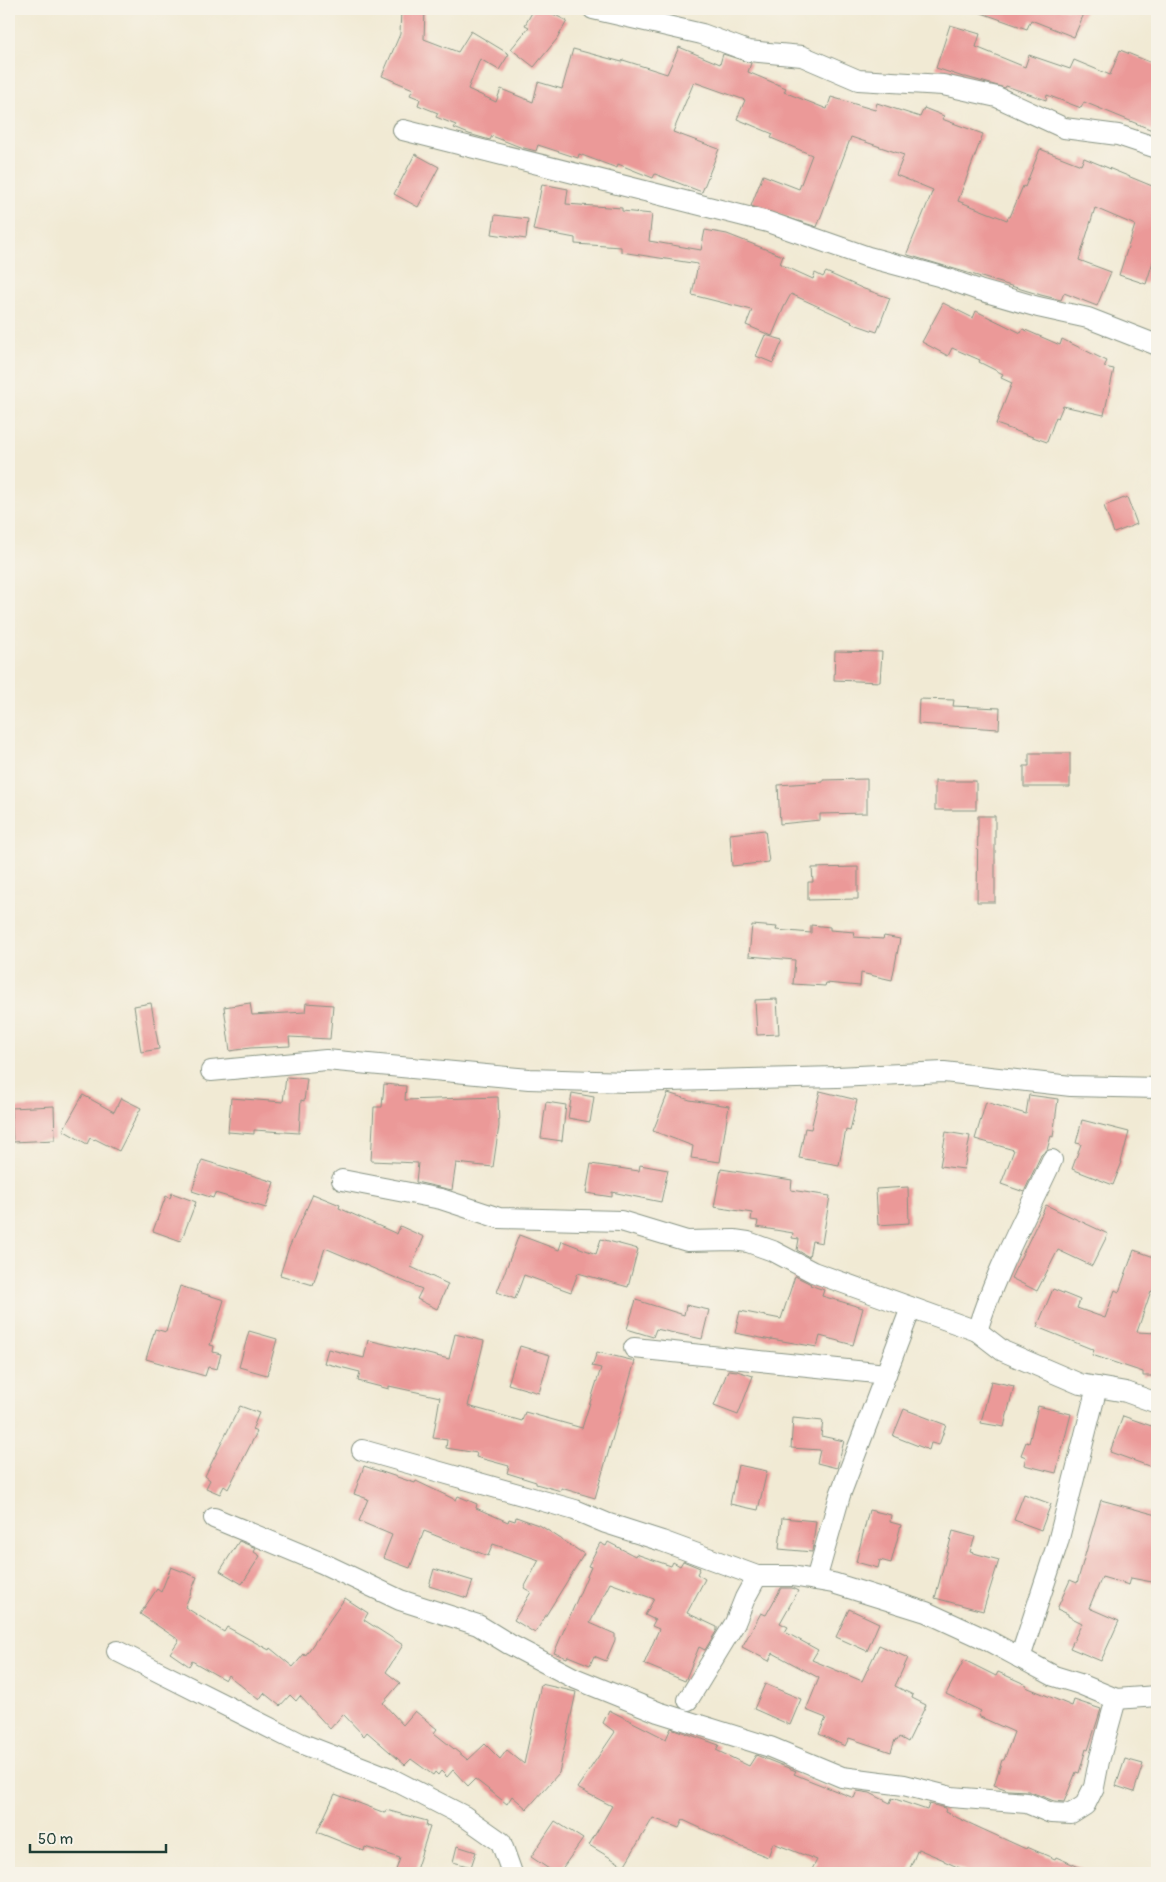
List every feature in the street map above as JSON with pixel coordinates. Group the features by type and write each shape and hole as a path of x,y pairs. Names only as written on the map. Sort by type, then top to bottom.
{"street":[{"path":"593,9 702,34 748,51 802,56 858,80 943,85 997,97 1064,128 1118,135 1157,148"},
{"path":"403,130 768,222 868,257 939,276 1038,308 1088,318 1157,345"},
{"path":"211,1071 326,1060 529,1079 638,1082 837,1077 944,1072 1071,1086 1157,1088"},
{"path":"977,1331 1005,1257 1052,1160"},
{"path":"342,1180 441,1200 499,1218 621,1221 687,1241 734,1240 748,1242 773,1251 813,1272 977,1331 1003,1351 1080,1384 1126,1392 1157,1403"},
{"path":"816,1580 840,1495 911,1308"},
{"path":"634,1348 886,1374"},
{"path":"1020,1658 1058,1542 1096,1387"},
{"path":"362,1450 574,1510 757,1576 792,1576 833,1583 926,1612 1054,1676 1080,1684 1116,1699 1157,1696"},
{"path":"214,1518 322,1563 400,1600 478,1625 509,1644 574,1678 658,1712 770,1747 842,1777 904,1786 951,1797 1027,1803 1051,1813 1071,1814 1085,1805 1094,1787 1098,1761 1116,1699"},
{"path":"688,1700 735,1624 745,1598 757,1576"},
{"path":"117,1650 300,1743 390,1778 464,1816 501,1842 512,1873"}],"building":[{"path":"401,9 425,9 424,39 458,52 471,31 509,54 499,70 480,59 468,89 496,102 501,89 533,102 538,82 562,89 573,49 622,62 623,60 667,74 679,47 720,64 723,54 751,63 748,72 786,88 784,92 827,109 831,97 875,110 877,103 920,117 924,108 944,116 942,119 983,134 958,201 1007,220 1023,186 1025,187 1040,149 1081,165 1084,158 1157,188 1157,249 1146,284 1119,275 1135,225 1095,208 1079,260 1111,272 1097,306 1064,293 1061,300 1041,295 908,255 907,253 933,190 896,175 904,155 851,137 817,227 751,206 763,175 799,189 812,155 771,138 773,134 737,119 745,100 694,82 673,132 719,149 702,192 655,174 653,178 618,164 617,168 579,154 578,158 538,145 536,151 492,136 490,140 469,134 454,128 456,125 436,117 438,113 418,105 420,99 410,95 413,89 382,76 400,34"},
{"path":"534,9 543,9 567,21 557,39 534,67 511,49 529,27 525,25"},
{"path":"976,9 1086,9 1074,37 1031,20 1027,29 976,11"},
{"path":"950,25 980,34 976,47 1025,67 1029,55 1070,69 1074,60 1110,75 1120,50 1157,65 1157,132 1084,102 1081,108 1047,95 1046,100 1006,86 1005,88 936,68"},
{"path":"415,154 439,167 418,207 394,194"},
{"path":"542,184 568,189 566,204 622,208 622,211 652,214 649,241 701,250 705,230 727,234 783,256 780,264 813,279 815,273 823,277 826,272 890,298 877,332 851,323 791,294 772,336 746,325 752,310 692,295 698,264 621,252 621,247 575,244 575,238 533,230"},
{"path":"495,215 528,219 526,239 492,234"},
{"path":"943,303 973,318 976,311 1021,333 1023,329 1060,345 1062,339 1107,361 1104,367 1114,369 1104,415 1063,406 1058,418 1056,417 1047,442 996,424 1012,383 1001,378 1003,374 979,362 980,360 952,348 948,356 922,342"},
{"path":"765,335 783,340 773,363 756,356"},
{"path":"1127,497 1137,524 1114,533 1104,506"},
{"path":"835,651 882,652 880,682 834,680"},
{"path":"919,699 954,700 953,706 1000,708 999,729 918,724"},
{"path":"1029,753 1070,753 1070,787 1024,787 1024,766 1029,766"},
{"path":"867,779 867,813 820,814 820,820 780,824 778,785 823,782 823,780"},
{"path":"935,781 976,781 976,810 935,810"},
{"path":"978,816 995,816 995,902 977,902"},
{"path":"765,830 769,862 732,866 730,834"},
{"path":"858,867 858,899 808,900 808,882 813,882 812,868"},
{"path":"752,925 777,927 776,930 811,933 811,925 830,927 830,930 855,932 854,937 883,939 884,936 900,939 892,980 861,973 860,986 826,983 825,986 793,984 795,960 749,956"},
{"path":"777,999 779,1034 757,1035 755,1000"},
{"path":"151,1003 159,1049 141,1052 134,1006"},
{"path":"250,1003 252,1015 305,1012 306,1003 333,1005 330,1039 289,1037 290,1046 230,1051 224,1007"},
{"path":"286,1077 307,1079 304,1101 301,1100 299,1133 254,1130 254,1134 228,1132 231,1098 283,1102"},
{"path":"384,1084 406,1086 405,1100 498,1097 499,1126 493,1167 456,1163 452,1190 416,1182 418,1163 371,1161 374,1107 382,1107"},
{"path":"820,1091 857,1100 850,1131 846,1130 839,1165 799,1158 805,1128 811,1129"},
{"path":"572,1093 594,1097 590,1122 568,1118"},
{"path":"668,1093 690,1100 729,1106 720,1162 691,1158 693,1146 653,1131"},
{"path":"83,1095 114,1112 121,1098 141,1108 119,1151 95,1139 90,1138 87,1144 63,1130"},
{"path":"1029,1095 1058,1099 1053,1137 1051,1136 1047,1150 1041,1155 1024,1192 1001,1184 1014,1150 975,1139 986,1102 1026,1114"},
{"path":"546,1102 566,1105 562,1141 541,1138"},
{"path":"54,1106 55,1140 13,1142 11,1108"},
{"path":"1082,1120 1129,1132 1122,1162 1113,1185 1072,1169 1081,1144 1076,1143"},
{"path":"946,1132 970,1136 964,1169 940,1166"},
{"path":"202,1160 274,1182 266,1208 215,1193 213,1198 192,1191"},
{"path":"591,1164 639,1171 640,1165 668,1170 661,1202 612,1192 612,1197 586,1193"},
{"path":"721,1169 792,1180 791,1190 830,1196 822,1243 812,1241 809,1257 797,1250 799,1239 792,1238 793,1233 757,1227 758,1221 751,1220 752,1213 714,1207"},
{"path":"908,1187 909,1223 878,1225 876,1189"},
{"path":"172,1193 196,1202 181,1241 153,1231 166,1196 170,1198"},
{"path":"313,1194 340,1205 339,1208 397,1234 400,1226 424,1237 411,1267 448,1284 437,1309 417,1299 422,1289 325,1248 313,1285 280,1275 288,1250"},
{"path":"1046,1205 1108,1234 1092,1266 1058,1250 1037,1291 1011,1278"},
{"path":"519,1235 559,1250 562,1241 596,1254 601,1239 638,1249 628,1287 578,1273 571,1292 524,1275 515,1299 497,1292"},
{"path":"1134,1250 1157,1258 1157,1293 1151,1291 1137,1332 1157,1333 1157,1376 1143,1376 1143,1372 1092,1355 1094,1350 1037,1327 1053,1289 1080,1300 1077,1308 1105,1318 1115,1290 1119,1292"},
{"path":"795,1276 810,1285 824,1290 822,1296 863,1308 853,1345 820,1336 817,1347 735,1333 740,1311 781,1319"},
{"path":"180,1286 224,1300 210,1345 214,1346 213,1352 221,1354 217,1369 208,1367 205,1376 146,1359 155,1329 166,1332"},
{"path":"636,1300 684,1315 686,1305 709,1310 702,1339 656,1329 653,1337 627,1329"},
{"path":"249,1331 277,1339 267,1375 239,1367"},
{"path":"455,1334 484,1341 468,1406 522,1421 525,1412 582,1428 601,1368 592,1366 597,1352 635,1361 595,1498 561,1488 561,1491 536,1484 536,1482 507,1473 509,1466 476,1457 477,1453 446,1448 447,1440 433,1438 440,1397 389,1386 389,1389 358,1381 360,1372 324,1363 328,1349 364,1358 368,1340 449,1359"},
{"path":"520,1346 550,1355 539,1393 508,1384"},
{"path":"728,1370 753,1376 738,1415 714,1406"},
{"path":"991,1381 1014,1386 1004,1427 981,1423"},
{"path":"240,1406 259,1413 252,1430 257,1432 228,1489 224,1486 220,1494 206,1488 210,1480 205,1476"},
{"path":"1038,1406 1071,1414 1056,1473 1024,1465 1026,1457 1021,1455 1026,1442 1029,1443"},
{"path":"904,1409 946,1425 939,1445 931,1443 929,1450 893,1436"},
{"path":"1123,1416 1157,1428 1157,1469 1110,1452"},
{"path":"793,1418 823,1421 821,1436 844,1441 837,1468 817,1463 820,1450 791,1448"},
{"path":"738,1465 767,1471 758,1510 730,1504"},
{"path":"364,1466 415,1483 416,1481 456,1500 458,1496 477,1504 476,1508 508,1522 509,1519 515,1521 516,1517 541,1526 584,1554 535,1633 514,1620 531,1592 524,1588 539,1560 493,1544 488,1556 424,1531 410,1568 383,1558 392,1535 359,1521 368,1499 354,1494"},
{"path":"1024,1494 1051,1504 1041,1530 1014,1520"},
{"path":"1101,1500 1157,1515 1157,1583 1131,1578 1129,1585 1102,1577 1089,1608 1119,1621 1101,1661 1070,1648 1082,1623 1057,1609 1070,1580 1077,1583"},
{"path":"869,1510 891,1515 890,1522 901,1525 891,1563 880,1560 878,1568 856,1562"},
{"path":"782,1518 816,1521 812,1552 779,1549"},
{"path":"953,1531 975,1537 970,1552 999,1560 983,1611 935,1598"},
{"path":"239,1541 256,1548 254,1552 260,1556 242,1584 220,1571"},
{"path":"608,1542 635,1556 636,1554 671,1566 673,1562 680,1566 683,1561 700,1568 697,1574 705,1579 687,1613 717,1627 717,1630 705,1650 699,1647 685,1681 644,1664 659,1629 652,1626 655,1620 645,1615 654,1599 610,1583 590,1623 615,1634 615,1640 606,1661 594,1656 590,1665 568,1656 567,1658 554,1653 591,1567 588,1566 600,1543 606,1546"},
{"path":"171,1567 197,1577 185,1607 224,1632 227,1627 269,1650 270,1648 293,1667 304,1654 305,1656 345,1598 368,1613 364,1620 403,1645 386,1672 400,1683 383,1703 403,1725 415,1711 437,1729 434,1733 468,1760 485,1744 500,1759 507,1750 524,1764 541,1684 576,1692 559,1773 527,1809 512,1796 507,1804 475,1779 468,1786 453,1770 447,1777 441,1771 438,1775 435,1772 433,1775 411,1759 405,1765 367,1732 364,1736 343,1714 330,1729 300,1696 296,1701 290,1695 280,1706 264,1693 259,1700 228,1675 225,1680 192,1661 189,1666 170,1653 179,1640 140,1614 157,1589 161,1592"},
{"path":"434,1569 473,1581 467,1598 429,1586"},
{"path":"781,1588 792,1588 798,1591 780,1623 788,1627 785,1632 818,1650 812,1660 862,1681 879,1645 908,1658 895,1686 913,1695 912,1698 926,1705 908,1742 899,1737 897,1741 895,1740 891,1752 849,1738 845,1746 819,1734 826,1718 806,1710 819,1678 773,1653 769,1661 742,1647 761,1613 766,1615"},
{"path":"849,1609 879,1623 867,1651 836,1637"},
{"path":"964,1660 996,1676 998,1672 1027,1685 1026,1687 1072,1706 1074,1700 1101,1709 1079,1773 1076,1772 1064,1802 1054,1801 1028,1791 1008,1790 994,1785 1014,1732 978,1716 981,1711 946,1694"},
{"path":"765,1684 801,1699 790,1725 754,1709"},
{"path":"609,1710 666,1739 671,1728 719,1745 716,1750 749,1766 756,1755 796,1771 794,1774 854,1798 857,1791 870,1793 890,1803 892,1798 927,1810 929,1804 946,1808 945,1812 1026,1849 1027,1847 1055,1859 1056,1857 1093,1873 971,1873 918,1849 908,1873 810,1873 817,1860 773,1843 768,1857 683,1820 679,1828 653,1818 624,1866 589,1845 612,1806 577,1788 615,1732 603,1723"},
{"path":"1125,1759 1143,1764 1134,1792 1116,1786"},
{"path":"335,1794 385,1813 386,1810 427,1821 426,1826 430,1827 415,1873 395,1873 400,1858 365,1847 364,1851 317,1832"},
{"path":"555,1821 583,1839 559,1873 555,1873 531,1857"},
{"path":"457,1846 476,1852 471,1867 453,1862"}]}
